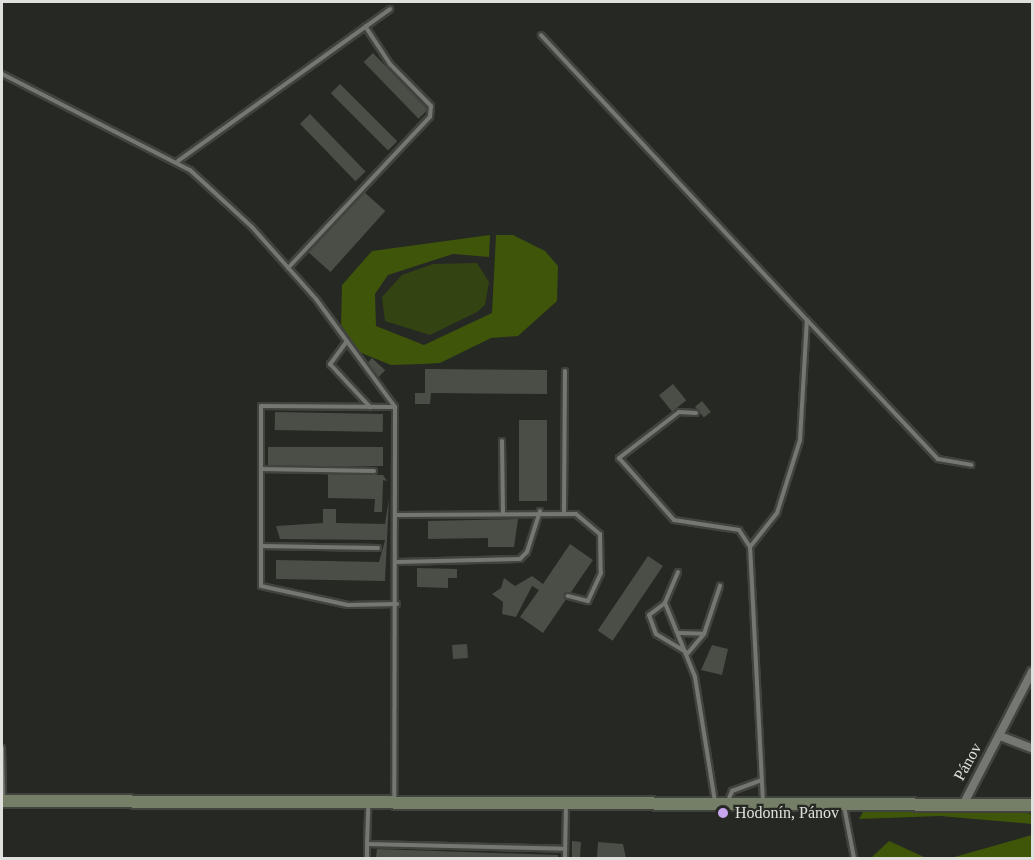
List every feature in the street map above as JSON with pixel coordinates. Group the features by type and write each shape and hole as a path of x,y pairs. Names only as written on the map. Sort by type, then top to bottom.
{"main road":[{"path":"2,801 843,802 1032,805"}],"street":[{"name":"Pánov","path":"964,803 1032,672"},
{"name":"Pánov","path":"1000,736 1032,748"}],"lane":[{"path":"178,161 390,9"},
{"path":"288,268 430,117 431,106 390,64 365,26"},
{"path":"541,35 938,459 971,465"},
{"path":"2,74 178,161 252,227 347,341 395,407 398,562 394,802"},
{"path":"750,547 777,513 801,440 807,320"},
{"path":"347,341 330,364 370,407"},
{"path":"564,511 565,371"},
{"path":"395,407 261,406 261,586 348,605 397,604"},
{"path":"696,413 679,412 619,458 674,520 739,530 750,547 760,781 764,802"},
{"path":"502,441 503,513"},
{"path":"261,469 374,471"},
{"path":"398,562 520,559 527,552 540,511"},
{"path":"397,515 564,511 596,525 600,534 596,589 588,601 568,596"},
{"path":"261,546 378,548"},
{"path":"678,572 665,603 652,610 650,626 688,653"},
{"path":"688,653 704,634 720,586"},
{"path":"665,603 688,653 721,803"},
{"path":"679,633 704,634"},
{"path":"2,748 2,801"},
{"path":"721,803 732,791 760,781"},
{"path":"367,858 368,801"},
{"path":"843,802 854,858"},
{"path":"565,858 566,803"},
{"path":"367,844 565,849"}],"shaded area":[{"path":"490,235 489,257 453,254 388,275 375,294 376,326 424,345 492,313 496,235 513,235 545,251 558,266 557,301 518,336 491,338 440,363 391,365 359,352 341,325 342,285 372,251"},
{"path":"477,263 489,282 485,305 477,312 430,335 385,321 382,297 402,275 433,264"},
{"path":"864,810 1015,811 1032,814 1032,824 940,816 859,819"},
{"path":"1032,835 1032,858 951,858"},
{"path":"889,841 924,857 946,858 871,858"}],"building":[{"path":"373,53 428,110 419,119 364,62"},
{"path":"340,84 397,141 388,150 331,93"},
{"path":"310,114 366,172 356,181 300,124"},
{"path":"363,191 385,211 330,272 308,252"},
{"path":"372,358 385,370 378,378 365,365"},
{"path":"425,369 547,370 547,394 431,393 430,404 415,404 415,393 425,393"},
{"path":"673,384 686,400 672,412 659,395"},
{"path":"702,401 711,412 704,418 695,407"},
{"path":"275,412 383,414 383,432 275,430"},
{"path":"519,420 547,420 547,501 519,501"},
{"path":"268,447 383,447 383,466 268,466"},
{"path":"328,474 383,475 387,481 383,480 382,512 374,512 375,499 328,498"},
{"path":"389,499 385,581 276,579 276,560 379,562 385,540 280,539 276,526 323,523 323,509 336,509 336,523 385,524"},
{"path":"518,519 514,547 488,547 488,538 428,539 428,521"},
{"path":"570,544 593,560 543,633 520,617 539,590 532,586 516,617 502,614 503,602 492,594 501,588 504,578 515,586 532,576 543,584"},
{"path":"648,556 663,566 613,641 598,631"},
{"path":"417,568 457,569 457,578 448,578 448,588 417,587"},
{"path":"467,644 468,658 453,659 452,645"},
{"path":"712,645 728,649 722,675 701,670"},
{"path":"572,841 581,842 580,858 572,858"},
{"path":"598,842 623,844 626,858 597,857"},
{"path":"377,849 558,855 558,858 376,858"}],"place":[{"name":"Hodonín, Pánov","path":"723,813"}]}
